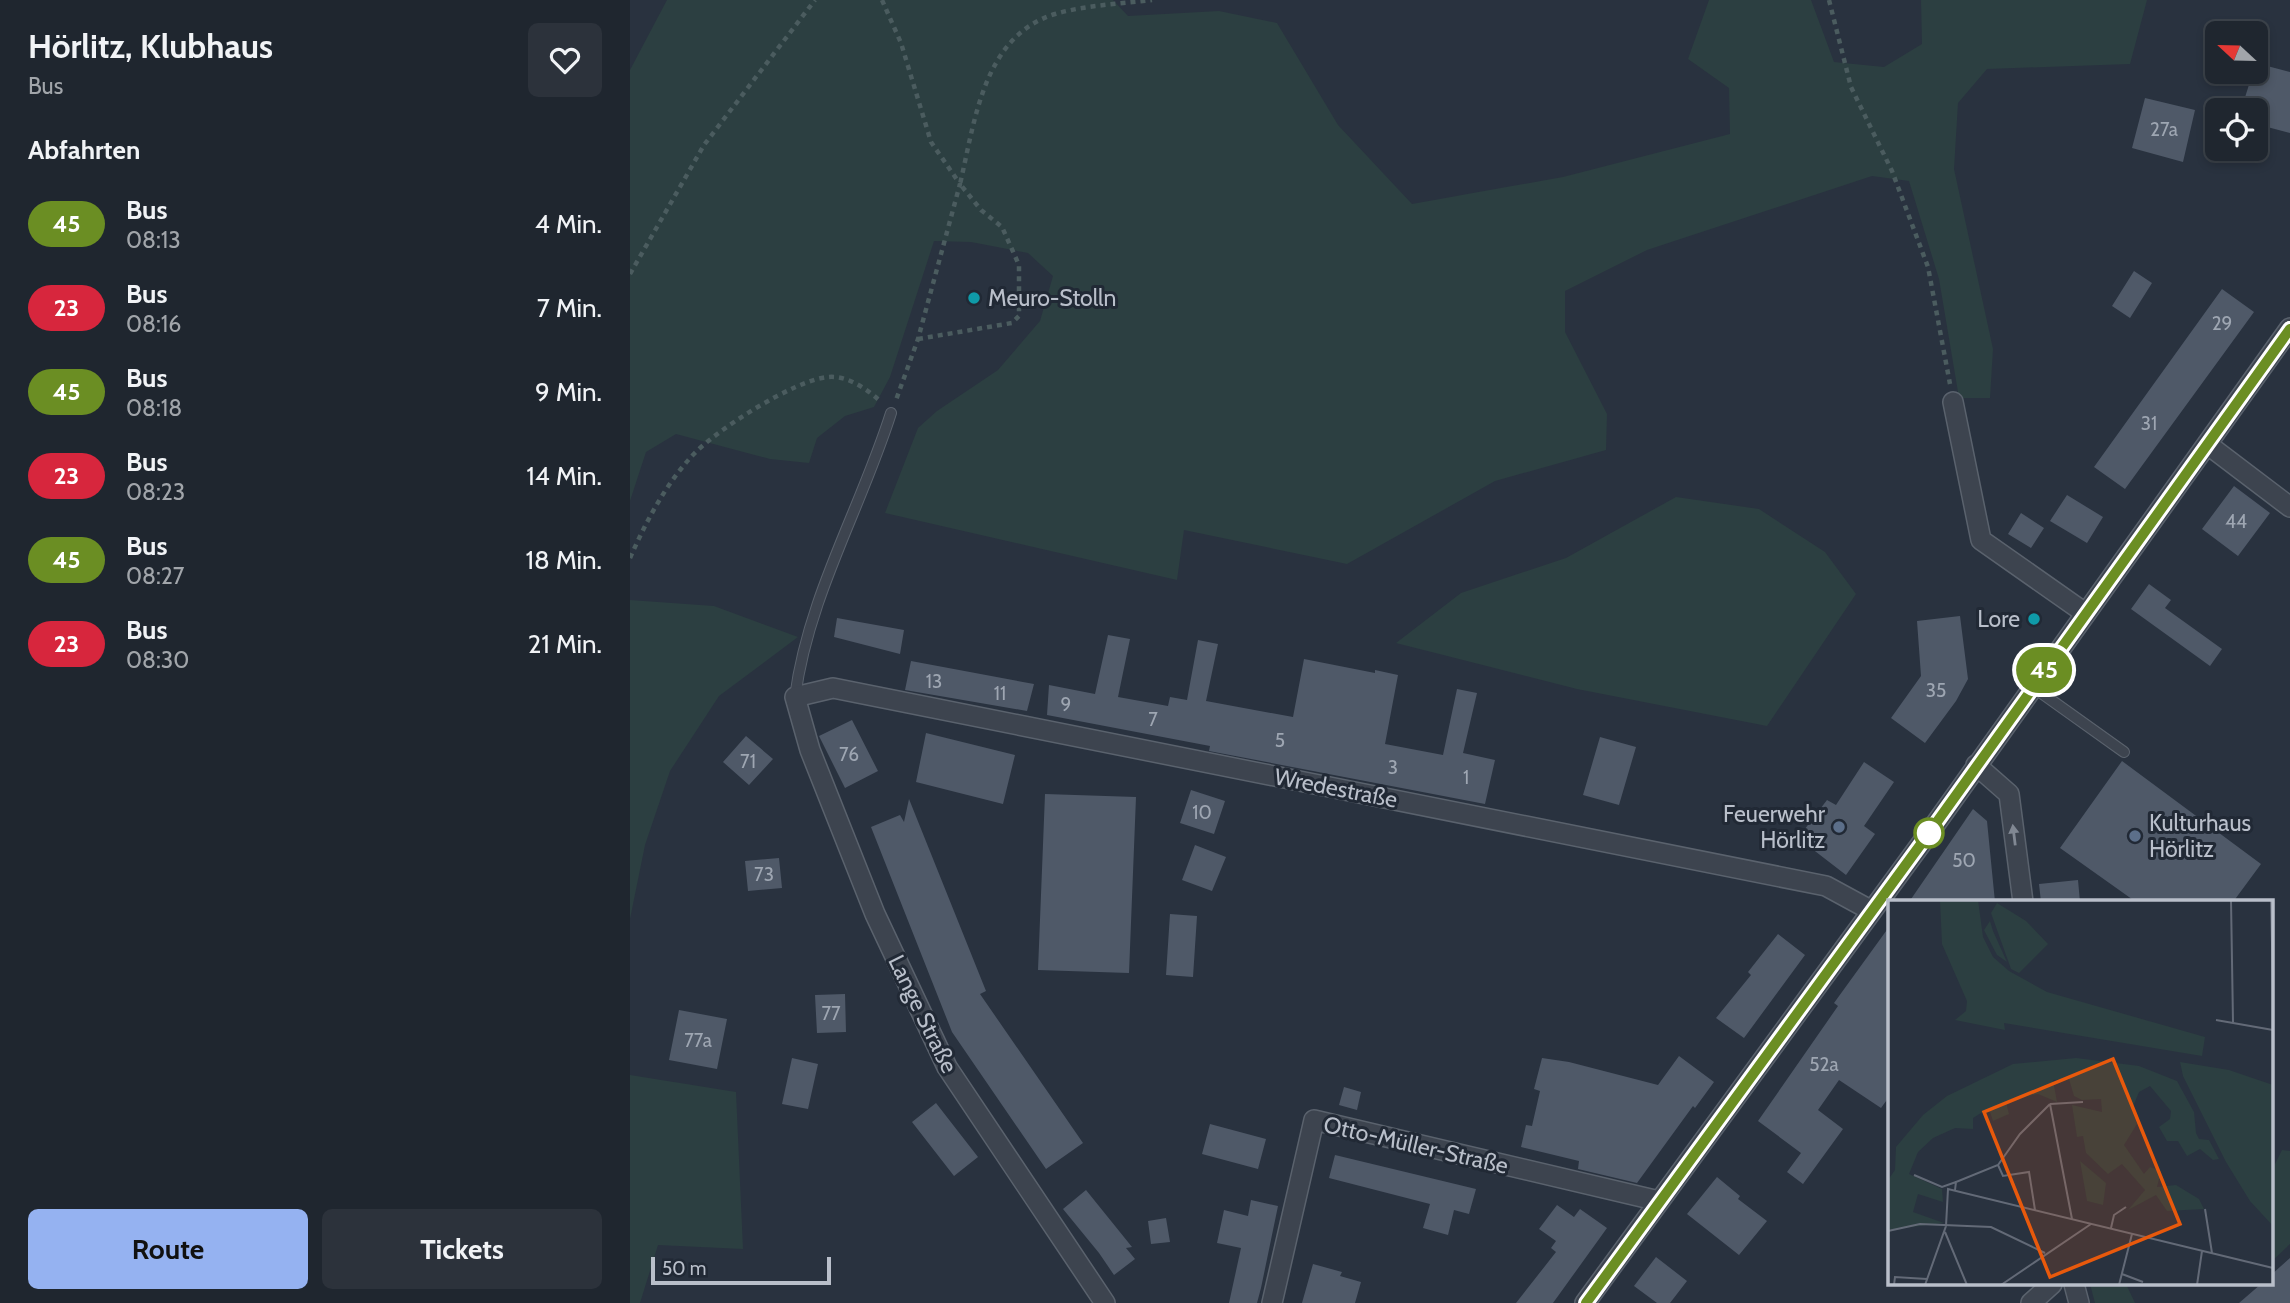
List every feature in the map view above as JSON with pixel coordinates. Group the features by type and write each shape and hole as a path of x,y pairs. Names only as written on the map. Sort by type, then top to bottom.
{"street":[{"path":"1586,1303 1658,1200 1872,911 2290,328"},
{"path":"1953,402 1981,540 2085,613"},
{"path":"2207,444 2290,507"},
{"name":"Wredestraße","path":"795,697 833,688 1826,886 1872,911"},
{"name":"Lange Straße","path":"795,697 810,750 875,914 947,1067 1105,1303"},
{"path":"1976,765 2009,794 2023,900"},
{"name":"Otto-Müller-Straße","path":"1272,1303 1314,1120 1658,1200"},
{"path":"2031,1303 2050,1286"},
{"path":"2075,1286 2079,1303"}],"lane":[{"path":"795,697 800,660 828,575 891,413"},
{"path":"2032,687 2124,752"}],"path":[{"path":"630,274 704,145 815,0"},
{"path":"882,0 901,43 932,142 981,210 1002,227 1019,265 1019,316 1012,323 918,338"},
{"path":"891,413 918,338 985,81 1004,50 1025,28 1055,14 1152,0"},
{"path":"1829,0 1852,87 1892,171 1928,267 1953,402"},
{"path":"630,558 644,525 669,485 710,438 742,417 811,381 831,376 865,388"}],"shaded area":[{"path":"667,0 1113,0 1128,16 1219,11 1277,23 1338,125 1412,204 1563,177 1730,134 1729,88 1688,59 1709,0 1811,0 1834,62 1884,67 1922,44 1921,0 2147,0 2130,64 1987,69 1958,103 1954,169 1993,349 1990,398 1959,398 1939,279 1909,181 1872,176 1647,250 1565,291 1565,332 1607,414 1606,450 1495,481 1347,564 1184,530 1177,580 885,513 918,428 937,411 998,370 1040,321 1053,276 1028,253 971,242 934,241 890,377 874,407 845,416 817,438 809,463 770,459 676,434 646,452 630,501 630,70"},
{"path":"1676,497 1759,509 1825,552 1856,594 1767,726 1577,689 1396,643 1461,593 1566,558"},
{"path":"630,600 714,606 798,637 719,696 670,771 645,845 630,919"},
{"path":"630,1075 736,1092 743,1249 658,1245 640,1303 630,1303"},
{"path":"2282,1150 2290,1151 2290,1244 2273,1260 2273,1168"},
{"path":"2091,1286 2127,1286 2135,1303 2095,1303"}],"building":[{"path":"2268,66 2290,72 2290,133 2268,127 2268,98 2245,98 2249,84 2268,84"},
{"path":"2145,98 2195,110 2183,162 2132,148"},
{"path":"2134,271 2152,283 2130,318 2112,306"},
{"path":"2222,289 2254,312 2125,489 2094,467"},
{"path":"2234,486 2270,513 2238,556 2202,529"},
{"path":"2067,495 2103,517 2087,543 2050,521"},
{"path":"2021,513 2044,528 2031,548 2008,534"},
{"path":"2149,584 2171,600 2165,608 2222,649 2210,666 2131,609"},
{"path":"1960,616 1968,679 1956,701 1925,743 1891,718 1921,676 1917,621"},
{"path":"837,618 904,630 900,654 834,637"},
{"path":"1108,635 1130,639 1118,697 1168,706 1170,697 1187,700 1198,640 1218,644 1206,701 1293,717 1304,659 1398,675 1385,744 1443,755 1457,689 1477,693 1463,753 1495,760 1485,804 1209,751 1210,746 1047,715 1049,685 1095,694"},
{"path":"911,661 1034,684 1027,711 905,690"},
{"path":"852,720 878,771 845,788 819,736"},
{"path":"926,733 1015,755 1003,804 916,782"},
{"path":"746,736 773,759 749,785 723,762"},
{"path":"1600,737 1636,747 1619,805 1583,795"},
{"name":"Kulturhaus Hörlitz","path":"2122,761 2261,864 2234,900 2133,900 2060,848"},
{"path":"1864,762 1894,782 1864,826 1875,834 1846,875 1798,838 1827,800 1836,805"},
{"path":"1191,790 1225,801 1214,834 1180,823"},
{"path":"1045,794 1136,797 1129,973 1038,970"},
{"path":"909,799 986,991 980,994 1083,1143 1046,1169 952,1032 871,827 900,815 904,822"},
{"path":"1973,809 1987,821 1995,900 1910,900"},
{"path":"1195,845 1226,857 1212,891 1182,880"},
{"path":"779,858 782,888 748,891 745,861"},
{"path":"2078,880 2080,900 2041,900 2039,884"},
{"path":"1170,914 1197,916 1193,977 1166,975"},
{"path":"1888,928 1888,1098 1881,1108 1839,1080 1818,1110 1843,1129 1803,1184 1787,1172 1801,1153 1758,1121 1838,1006 1834,1003"},
{"path":"1778,934 1805,955 1744,1038 1716,1018 1751,975 1748,972"},
{"path":"845,994 846,1032 817,1033 815,995"},
{"path":"679,1010 727,1019 717,1069 669,1060"},
{"path":"1679,1056 1714,1082 1695,1108 1693,1106 1637,1183 1578,1169 1579,1161 1521,1147 1526,1125 1532,1126 1540,1091 1534,1089 1542,1058 1569,1062 1658,1085"},
{"path":"792,1058 818,1064 808,1109 782,1104"},
{"path":"1344,1087 1361,1092 1357,1110 1339,1105"},
{"path":"936,1103 978,1157 954,1176 912,1122"},
{"path":"1210,1124 1266,1139 1258,1169 1202,1154"},
{"path":"1335,1155 1476,1189 1469,1214 1454,1210 1448,1235 1423,1228 1430,1204 1329,1178"},
{"path":"1717,1177 1740,1196 1738,1199 1767,1221 1739,1255 1687,1214"},
{"path":"1086,1190 1132,1247 1126,1248 1135,1259 1114,1275 1063,1209"},
{"path":"1251,1200 1278,1206 1261,1288 1257,1303 1229,1303 1241,1248 1217,1243 1224,1210 1248,1216"},
{"path":"1557,1205 1574,1217 1580,1209 1607,1228 1553,1303 1516,1303 1556,1252 1551,1248 1556,1241 1539,1229"},
{"path":"1166,1218 1170,1242 1151,1244 1148,1221"},
{"path":"1656,1257 1687,1281 1670,1303 1657,1303 1634,1286"},
{"path":"2290,1258 2290,1303 2239,1303 2259,1286 2273,1286 2273,1273"},
{"path":"1313,1264 1342,1272 1340,1276 1361,1282 1355,1303 1302,1303"}],"bus line":[{"name":"45","path":"1586,1303 1658,1200 1929,833 2290,329"}],"place":[{"name":"Meuro-Stolln","path":"974,298"},
{"name":"Lore","path":"2034,619"},
{"name":"Feuerwehr Hörlitz","path":"1839,827"},
{"name":"Kulturhaus Hörlitz","path":"2135,836"}]}
